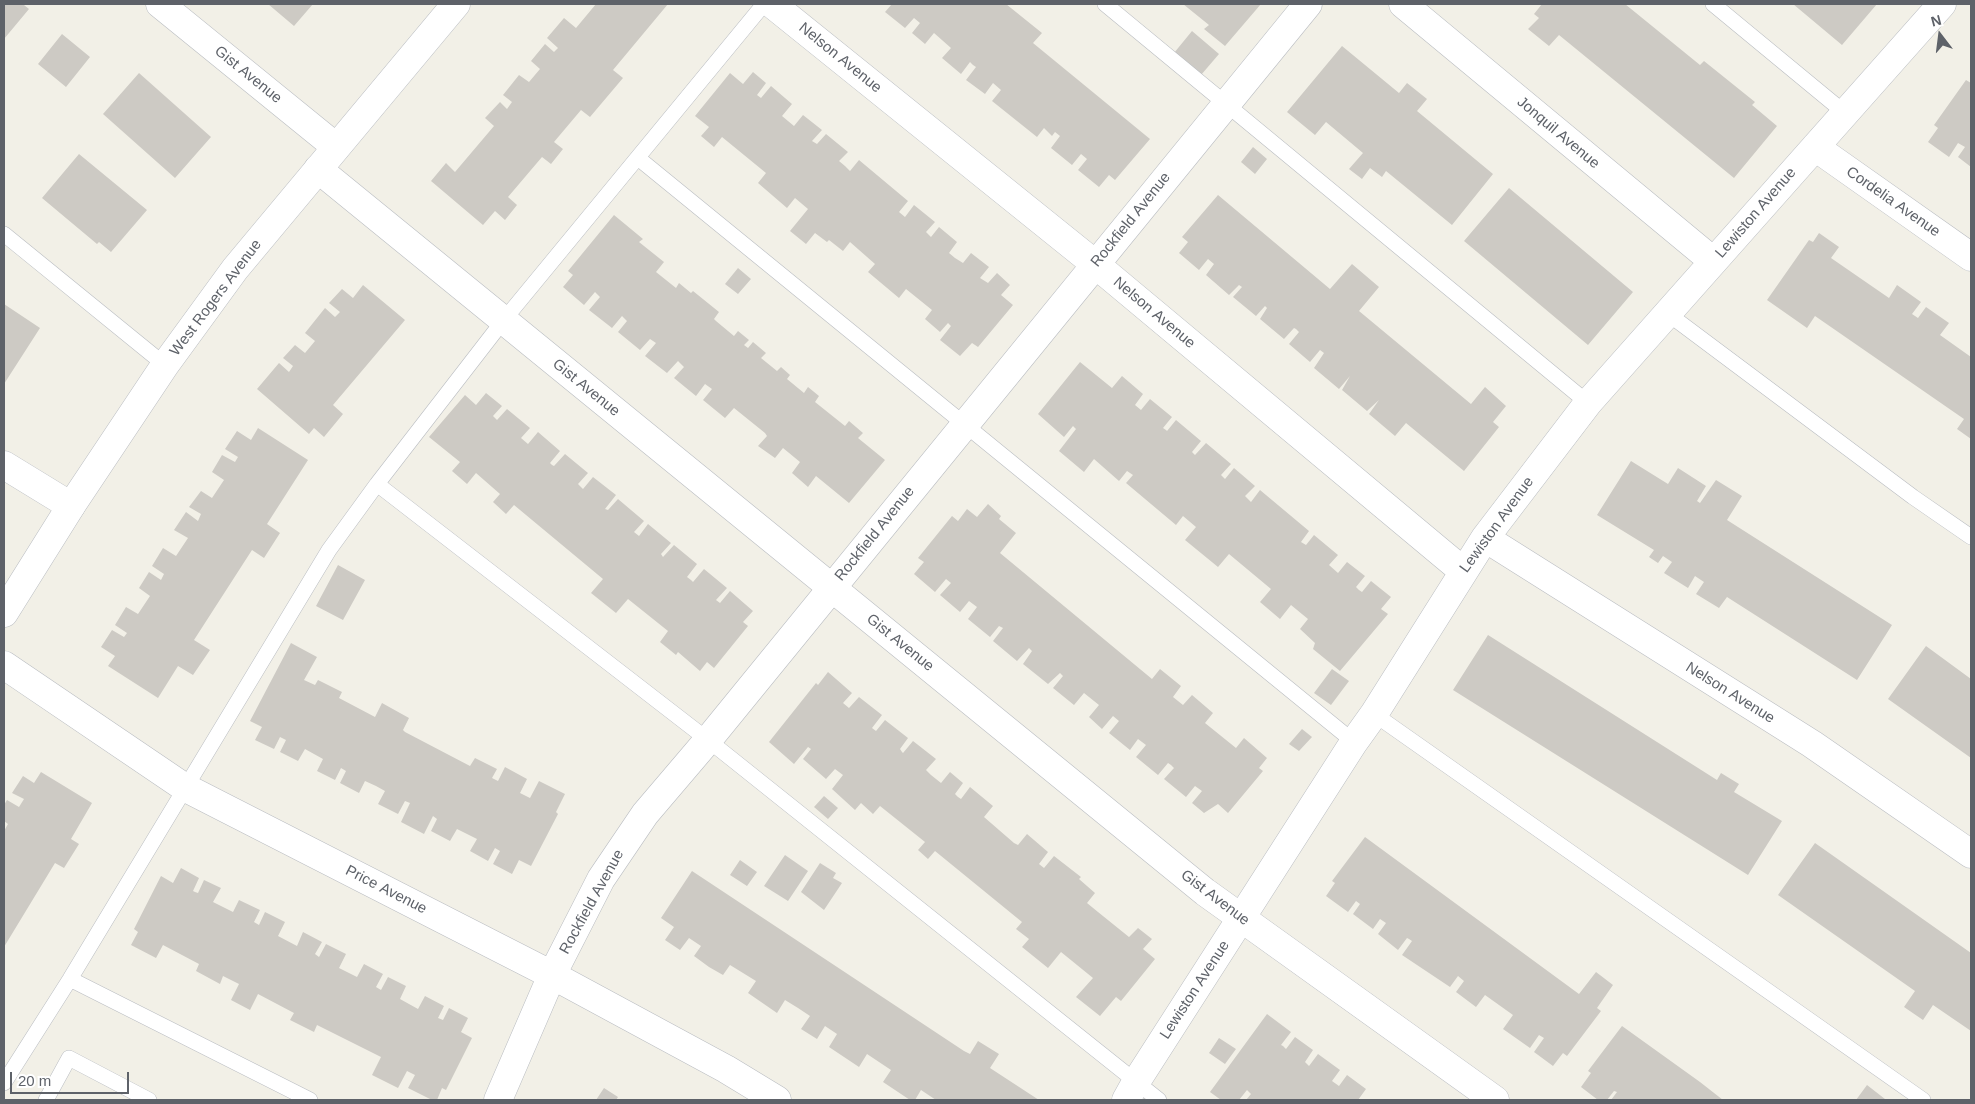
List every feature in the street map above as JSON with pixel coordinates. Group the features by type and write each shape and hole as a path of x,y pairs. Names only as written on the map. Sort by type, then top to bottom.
{"street":[{"name":"Gist Avenue","path":"160,4 336,147"},
{"name":"West Rogers Avenue","path":"4,613 71,506 165,365 235,270 456,4"},
{"name":"Nelson Avenue","path":"772,4 1095,264 1463,571"},
{"name":"Rockfield Avenue","path":"498,1100 552,975 601,879 645,814 708,740 1308,4"},
{"name":"Jonquil Avenue","path":"1403,4 1713,261"},
{"name":"Lewiston Avenue","path":"1131,1091 1485,538 1588,403 1942,4"},
{"name":"Cordelia Avenue","path":"1815,147 1971,257"},
{"name":"Gist Avenue","path":"318,169 1205,892 1494,1100"},
{"path":"4,465 71,506"},
{"name":"Nelson Avenue","path":"1485,538 1812,744 1971,854"},
{"name":"Price Avenue","path":"4,665 184,787 552,975 726,1069 777,1100"}],"lane":[{"path":"4,1083 70,979 184,787 329,550 377,484 503,321 764,4"},
{"path":"1105,4 1588,403"},
{"path":"1713,4 1845,113"},
{"path":"638,158 1354,742"},
{"path":"4,234 165,365"},
{"path":"1667,313 1913,497 1971,537"},
{"path":"377,484 708,740 1131,1091 1159,1100"},
{"path":"1374,714 1923,1100"},
{"path":"70,979 310,1100"},
{"path":"46,1100 68,1058 149,1100"}],"building":[{"path":"4,4 25,4 29,9 4,39"},
{"path":"268,4 313,4 294,26"},
{"path":"596,4 668,4 613,70 623,78 590,117 581,110 554,142 563,149 551,164 542,157 508,197 517,205 505,220 495,211 483,225 431,181 446,163 455,172 494,126 485,118 500,102 507,109 512,102 503,95 519,75 529,82 540,69 531,61 545,44 554,52 558,48 547,38 564,18 576,28"},
{"path":"892,4 1006,4 1042,33 1033,43 1150,139 1115,180 1109,175 1099,187 1078,170 1087,159 1081,154 1072,165 1051,148 1060,136 1055,132 1052,136 1044,128 1037,137 992,101 1001,90 993,83 985,94 966,80 976,67 970,62 961,74 942,58 951,48 934,33 925,44 912,33 920,23 914,18 905,28 885,12"},
{"path":"1183,4 1261,4 1225,46 1204,29 1209,25"},
{"path":"1542,4 1625,4 1700,65 1704,61 1755,102 1752,105 1777,126 1734,178 1559,35 1549,46 1528,29 1539,18 1534,14"},
{"path":"1793,4 1877,4 1842,45"},
{"path":"1192,31 1219,54 1201,75 1174,53"},
{"path":"62,34 90,57 66,87 38,64"},
{"path":"1342,46 1399,93 1407,83 1427,99 1417,111 1493,174 1452,225 1386,171 1382,177 1370,168 1362,179 1349,169 1363,153 1326,122 1315,135 1287,112"},
{"path":"753,72 766,83 757,95 761,98 771,86 792,104 782,116 794,126 803,115 822,130 812,141 817,144 826,134 848,152 839,161 850,171 859,160 908,201 899,212 905,217 914,205 935,222 926,232 931,237 939,227 957,242 949,253 955,258 963,263 971,253 989,267 980,278 988,283 997,273 1010,285 1001,295 1013,305 978,347 972,343 960,356 940,340 951,326 948,323 940,332 925,319 932,310 906,289 899,298 868,272 875,264 850,242 843,251 829,240 827,242 815,233 806,244 790,231 808,209 795,198 787,208 758,183 766,173 722,137 714,147 701,136 709,127 695,116 730,73 743,84"},
{"path":"139,73 211,137 175,178 103,114"},
{"path":"1966,80 1971,83 1971,167 1958,157 1965,147 1958,143 1949,157 1928,142 1938,128 1934,125"},
{"path":"1253,147 1267,159 1255,174 1241,162"},
{"path":"79,154 147,210 111,252 99,242 97,244 42,198"},
{"path":"1509,188 1633,292 1588,345 1464,241"},
{"path":"1218,195 1330,289 1352,264 1379,287 1359,311 1471,404 1485,387 1506,406 1493,422 1499,427 1464,471 1406,423 1395,436 1369,414 1379,400 1367,411 1342,390 1350,376 1339,389 1314,368 1324,353 1320,350 1310,362 1289,344 1299,332 1296,329 1294,328 1284,339 1260,319 1267,308 1265,306 1256,316 1233,297 1242,287 1239,285 1229,295 1206,275 1214,264 1208,259 1199,270 1179,253 1188,242 1182,237"},
{"path":"614,215 643,239 639,242 664,262 656,272 676,288 679,283 691,293 693,291 719,312 714,319 716,321 734,336 738,331 749,340 744,345 748,348 753,342 766,353 761,358 777,371 781,367 790,375 787,379 804,393 808,387 819,396 815,402 845,426 849,421 863,433 858,438 885,460 849,503 816,476 808,487 792,473 800,462 783,448 775,458 758,446 767,436 765,433 734,408 725,418 703,400 712,389 705,384 696,396 674,378 684,367 678,361 667,373 645,356 656,343 650,339 640,350 618,332 627,321 622,316 612,328 589,310 600,297 595,292 584,305 563,287 573,275 568,271"},
{"path":"1819,233 1839,247 1831,258 1889,298 1897,285 1921,302 1912,314 1918,318 1926,307 1949,323 1940,335 1971,357 1971,439 1957,429 1964,419 1815,316 1807,328 1767,300 1809,240 1813,242"},
{"path":"738,268 751,279 738,294 725,284"},
{"path":"363,285 405,320 333,405 343,414 324,437 314,428 309,434 257,389 279,363 289,372 293,366 283,358 295,345 305,353 315,341 305,333 325,308 335,317 340,312 329,303 342,289 353,298"},
{"path":"4,304 40,328 4,384"},
{"path":"1080,362 1112,388 1122,376 1143,394 1135,405 1141,410 1150,399 1172,417 1163,428 1167,431 1176,420 1201,441 1192,452 1195,455 1206,443 1231,464 1221,475 1225,479 1234,468 1255,486 1245,496 1251,502 1260,490 1309,531 1301,542 1306,545 1314,535 1338,555 1329,565 1338,573 1347,562 1365,576 1356,587 1359,590 1362,592 1371,581 1391,597 1381,609 1388,614 1340,671 1313,649 1315,643 1300,629 1308,619 1291,605 1280,619 1260,602 1271,589 1229,554 1218,567 1185,540 1196,527 1183,516 1176,525 1126,483 1133,475 1127,471 1119,481 1094,459 1084,472 1059,451 1076,429 1073,426 1064,437 1038,414"},
{"path":"486,393 502,406 493,416 497,420 507,409 530,428 521,438 528,444 538,432 560,451 550,463 552,465 554,466 565,454 588,473 578,484 583,489 593,477 616,495 605,509 608,510 618,499 644,521 634,532 639,536 648,524 671,543 661,554 663,557 674,545 697,564 687,577 693,582 704,569 727,588 716,600 720,603 730,591 753,611 743,622 748,626 714,668 707,662 700,671 678,652 676,655 660,642 668,631 628,599 616,613 591,593 603,579 514,505 506,514 493,502 500,494 476,473 467,484 452,471 460,462 429,437 465,395 476,405"},
{"path":"258,428 308,460 267,524 280,533 264,558 252,550 194,640 210,650 193,675 178,666 158,698 108,666 115,656 101,647 112,630 124,637 127,633 115,625 126,607 138,614 150,596 139,588 149,572 161,580 164,574 152,566 163,548 176,556 188,538 174,530 186,512 198,521 201,514 189,507 201,491 212,498 224,480 212,472 222,455 235,462 238,457 225,449 237,431 251,440"},
{"path":"1631,461 1668,484 1678,468 1706,486 1697,501 1700,503 1716,480 1742,496 1727,520 1892,625 1857,680 1727,597 1719,608 1696,594 1704,582 1695,576 1688,588 1664,573 1672,562 1663,556 1658,563 1649,557 1654,550 1597,515"},
{"path":"988,504 1001,516 999,519 1016,533 1000,553 1152,679 1160,669 1181,686 1173,697 1183,705 1192,695 1213,713 1205,723 1236,748 1244,738 1267,758 1259,768 1263,771 1228,813 1218,804 1204,813 1192,803 1202,791 1195,786 1186,797 1164,779 1174,768 1171,765 1168,763 1158,775 1136,757 1146,745 1138,739 1130,750 1109,733 1119,721 1113,716 1102,729 1089,717 1099,705 1084,693 1074,705 1053,688 1063,676 1060,673 1048,684 1023,664 1032,651 1029,648 1017,661 993,641 1003,628 999,626 990,637 968,619 977,607 969,601 960,612 940,595 951,583 946,579 935,592 914,574 924,562 918,558 952,516 958,521 967,509 977,517"},
{"path":"338,565 365,580 343,620 316,606"},
{"path":"1488,635 1717,780 1721,773 1739,784 1734,792 1782,821 1748,875 1453,690"},
{"path":"291,643 317,657 304,680 315,685 318,680 342,692 339,698 375,717 382,703 409,718 403,730 405,732 470,766 475,758 497,769 492,778 498,781 505,767 527,779 520,793 530,798 539,781 565,794 556,812 558,814 531,866 519,860 512,874 493,864 500,851 495,848 488,861 470,851 477,839 457,829 450,841 431,831 437,819 433,816 424,834 401,822 410,803 405,801 398,814 378,804 385,791 365,781 359,793 340,783 346,771 341,768 335,780 317,771 323,759 305,749 298,761 280,752 286,740 280,737 274,749 255,740 262,727 250,721"},
{"path":"1926,646 1971,679 1971,758 1888,699"},
{"path":"1332,669 1349,681 1331,705 1314,693"},
{"path":"828,672 852,693 843,703 849,708 859,697 882,715 872,728 876,731 885,720 908,738 900,749 903,753 913,741 936,759 926,770 931,775 941,783 950,772 963,783 955,794 961,799 970,787 993,806 984,817 1014,843 1018,845 1027,834 1048,852 1039,864 1044,868 1054,856 1081,877 1079,879 1095,893 1087,903 1129,937 1138,928 1152,939 1143,949 1155,959 1121,1001 1116,997 1100,1016 1076,997 1093,978 1061,952 1048,968 1022,947 1029,939 1016,929 1022,922 935,851 928,859 918,850 925,842 880,806 873,814 861,803 855,810 832,789 843,775 835,769 826,779 803,759 811,749 808,747 794,764 769,742 816,683 818,685"},
{"path":"1302,729 1312,737 1299,751 1289,744"},
{"path":"41,772 92,803 71,839 79,844 64,868 55,863 4,947 4,831 8,824 4,821 4,805 7,800 19,807 24,799 12,793 23,776 34,783"},
{"path":"824,796 838,808 828,819 814,807"},
{"path":"1365,837 1579,994 1596,972 1613,985 1597,1008 1601,1011 1567,1056 1563,1053 1553,1066 1534,1052 1544,1038 1539,1035 1530,1048 1503,1029 1513,1015 1485,995 1476,1007 1456,992 1464,981 1458,976 1450,987 1402,955 1412,941 1407,938 1398,950 1378,934 1386,923 1380,919 1373,929 1353,914 1360,904 1356,901 1348,912 1326,896 1335,883 1332,881"},
{"path":"1815,843 1971,953 1971,1031 1933,1005 1923,1020 1904,1007 1915,991 1778,895"},
{"path":"785,855 808,871 788,901 764,886"},
{"path":"740,860 757,872 747,886 730,875"},
{"path":"820,863 836,873 833,878 842,883 824,910 801,892"},
{"path":"181,868 199,878 193,891 195,892 198,893 204,880 221,888 213,902 233,912 239,900 260,910 254,922 259,925 265,912 285,922 278,936 297,946 303,932 322,942 315,954 319,957 326,944 346,954 339,968 357,977 364,964 383,974 376,987 381,990 388,977 406,986 400,999 418,1009 425,996 444,1006 438,1018 443,1020 449,1008 468,1018 461,1032 472,1038 446,1090 442,1088 437,1100 432,1100 408,1088 415,1075 407,1071 398,1088 372,1075 381,1057 317,1025 314,1032 290,1020 294,1013 258,994 250,1010 231,1000 239,984 223,976 220,984 196,971 199,964 163,945 156,958 131,945 138,932 134,929 161,876 173,883"},
{"path":"692,871 964,1051 970,1054 978,1041 999,1054 990,1068 1039,1100 936,1100 921,1090 915,1100 910,1100 883,1082 891,1070 867,1054 859,1067 829,1047 837,1034 825,1026 817,1039 801,1029 810,1016 798,1008 785,1000 777,1013 748,993 756,981 730,965 723,975 709,967 694,956 701,946 689,938 680,950 665,940 674,927 661,918"},
{"path":"1267,1014 1291,1032 1281,1045 1286,1049 1295,1037 1313,1050 1305,1062 1309,1066 1318,1054 1340,1070 1332,1081 1339,1086 1347,1075 1366,1089 1358,1100 1246,1100 1251,1094 1247,1090 1239,1100 1221,1100 1210,1092"},
{"path":"1622,1026 1723,1100 1611,1100 1617,1092 1614,1091 1607,1100 1598,1100 1581,1087 1591,1073 1588,1071"},
{"path":"1219,1038 1236,1049 1225,1064 1209,1053"},
{"path":"1867,1085 1885,1099 1856,1100"},
{"path":"604,1088 618,1097 616,1100 596,1100"}]}
